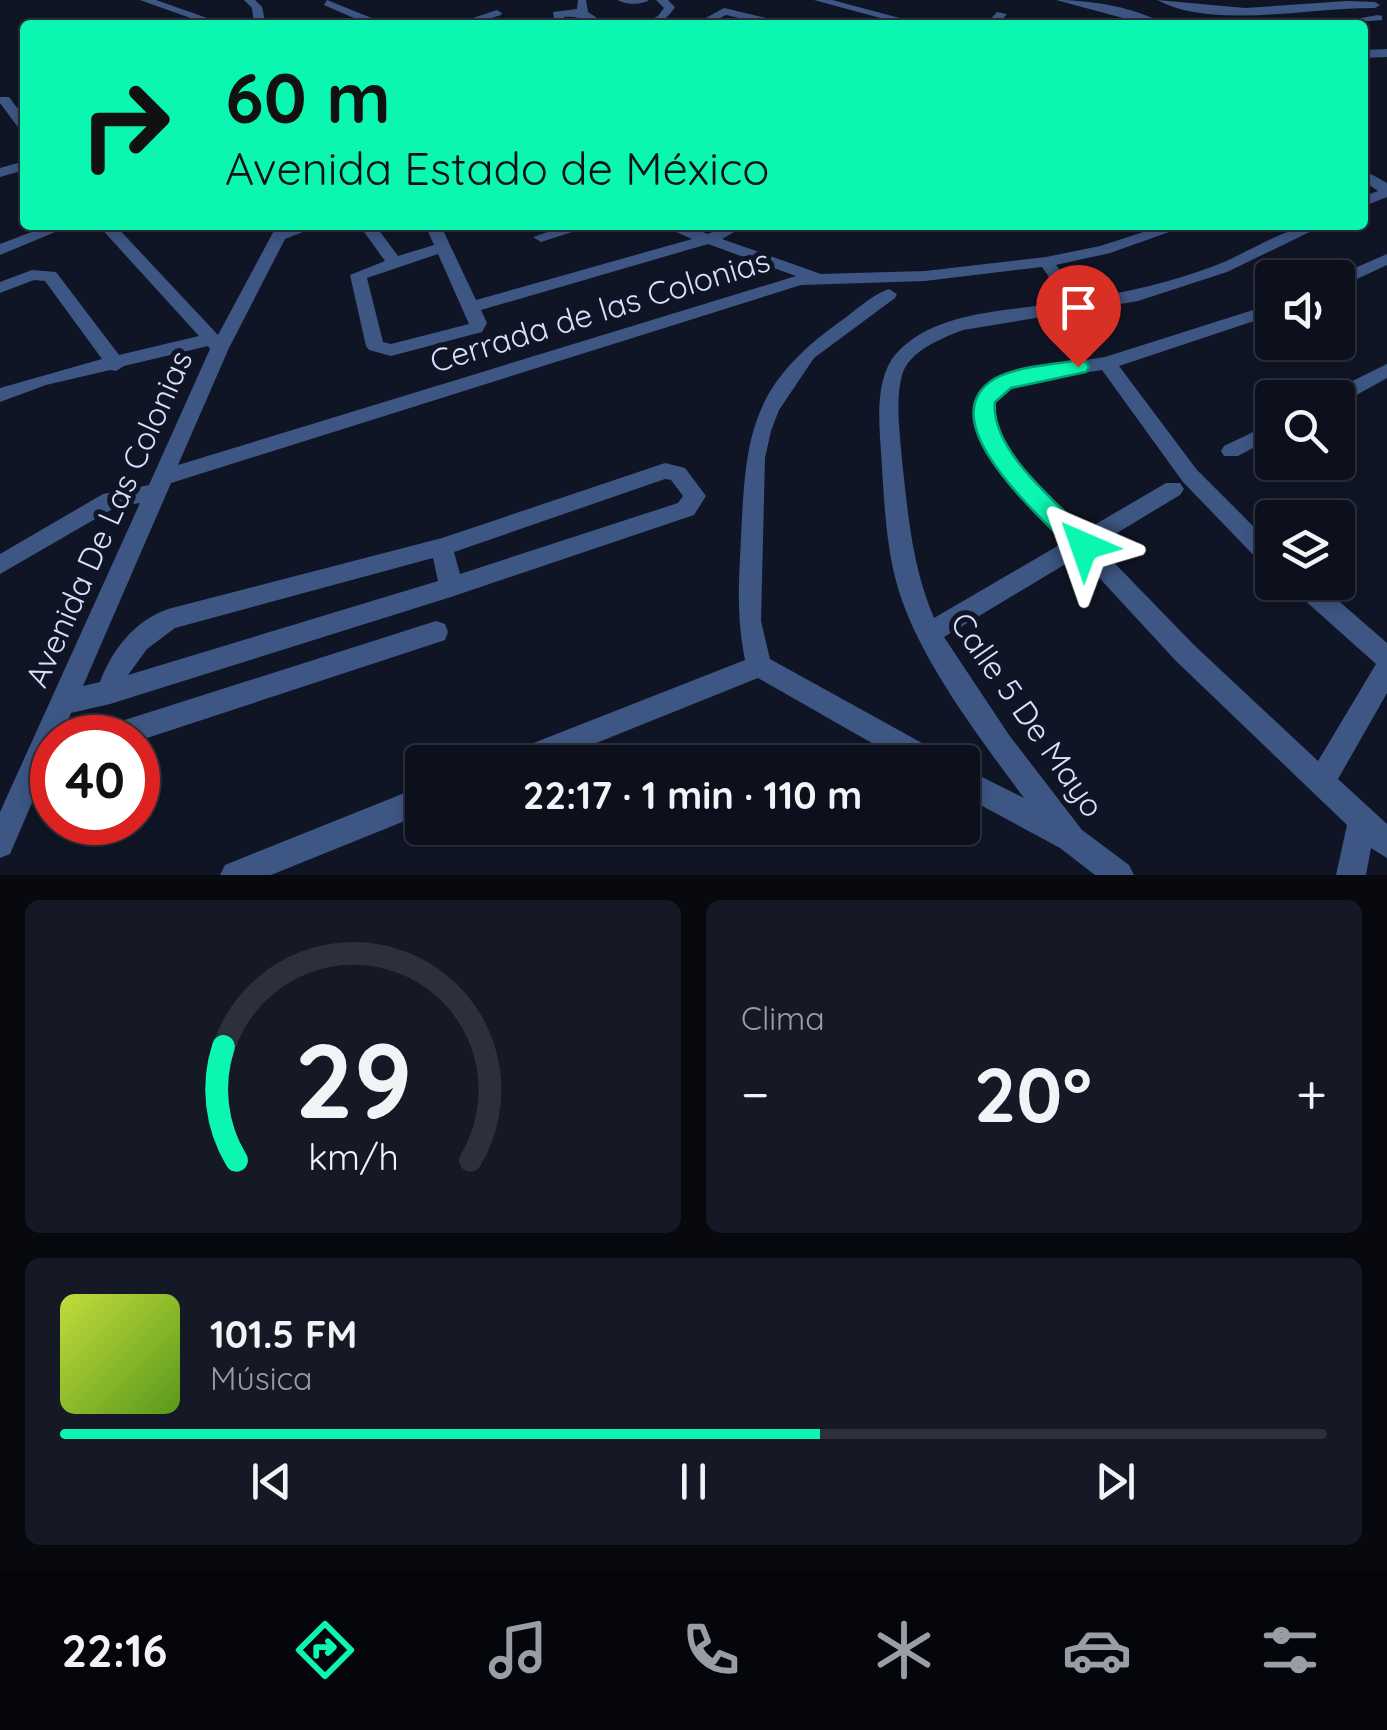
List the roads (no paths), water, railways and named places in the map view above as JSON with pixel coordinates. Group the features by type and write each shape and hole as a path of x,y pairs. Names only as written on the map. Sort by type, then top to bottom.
{"street":[{"path":"145,0 207,20"},
{"path":"559,20 557,14 596,0"},
{"path":"624,0 644,0"},
{"path":"659,20 670,7 661,0"},
{"path":"819,0 900,20"},
{"path":"1061,0 1145,20"},
{"path":"1162,0 1233,12 1340,1 1378,13"},
{"path":"1182,0 1224,6 1286,0"},
{"path":"328,2 369,20"},
{"path":"708,20 724,11 762,20"},
{"path":"1348,20 1378,13"},
{"path":"996,20 1001,14"},
{"path":"4,100 20,116"},
{"path":"0,250 51,230"},
{"path":"111,230 216,344"},
{"path":"371,230 394,262"},
{"path":"434,230 443,247 478,323 476,328 382,350 375,346 356,279 362,272 443,247"},
{"path":"541,237 567,230"},
{"path":"683,230 815,277"},
{"path":"470,307 709,239 728,230"},
{"name":"Cerrada de las Colonias","path":"0,565 111,500 815,277 925,276 1046,262 1104,250 1166,230"},
{"name":"Calle 5 De Mayo","path":"1119,875 1072,840 1000,744 928,634 908,584 899,542 889,423 893,376 902,358 929,337 959,326 1132,297 1221,269 1305,230"},
{"name":"Avenida De Las Colonias","path":"58,715 216,344 281,231"},
{"path":"1355,273 1387,259"},
{"path":"1046,262 1080,308"},
{"path":"0,288 32,275 50,276 116,365"},
{"path":"889,294 808,354 770,408 755,458 749,620 760,666 900,745"},
{"path":"1255,315 1107,363 1022,376 991,390 984,399 985,429 1008,465 1185,653 1387,844"},
{"path":"0,395 42,380 216,344"},
{"path":"1107,363 1190,476 1255,542"},
{"path":"1355,387 1387,370"},
{"path":"1231,452 1255,439"},
{"path":"62,703 110,692 451,587 686,509 694,496 678,474 665,471 442,547 168,619 136,643 116,666 110,692"},
{"path":"928,634 1084,546 1173,489"},
{"path":"442,547 451,587"},
{"path":"1321,600 1387,658"},
{"path":"160,721 436,632"},
{"path":"561,745 760,666"},
{"path":"1321,782 1387,669"},
{"name":"Avenida De Las Colonias","path":"0,844 30,786"},
{"path":"980,790 1072,840"},
{"path":"235,875 405,807"},
{"path":"1350,875 1362,822"}]}
